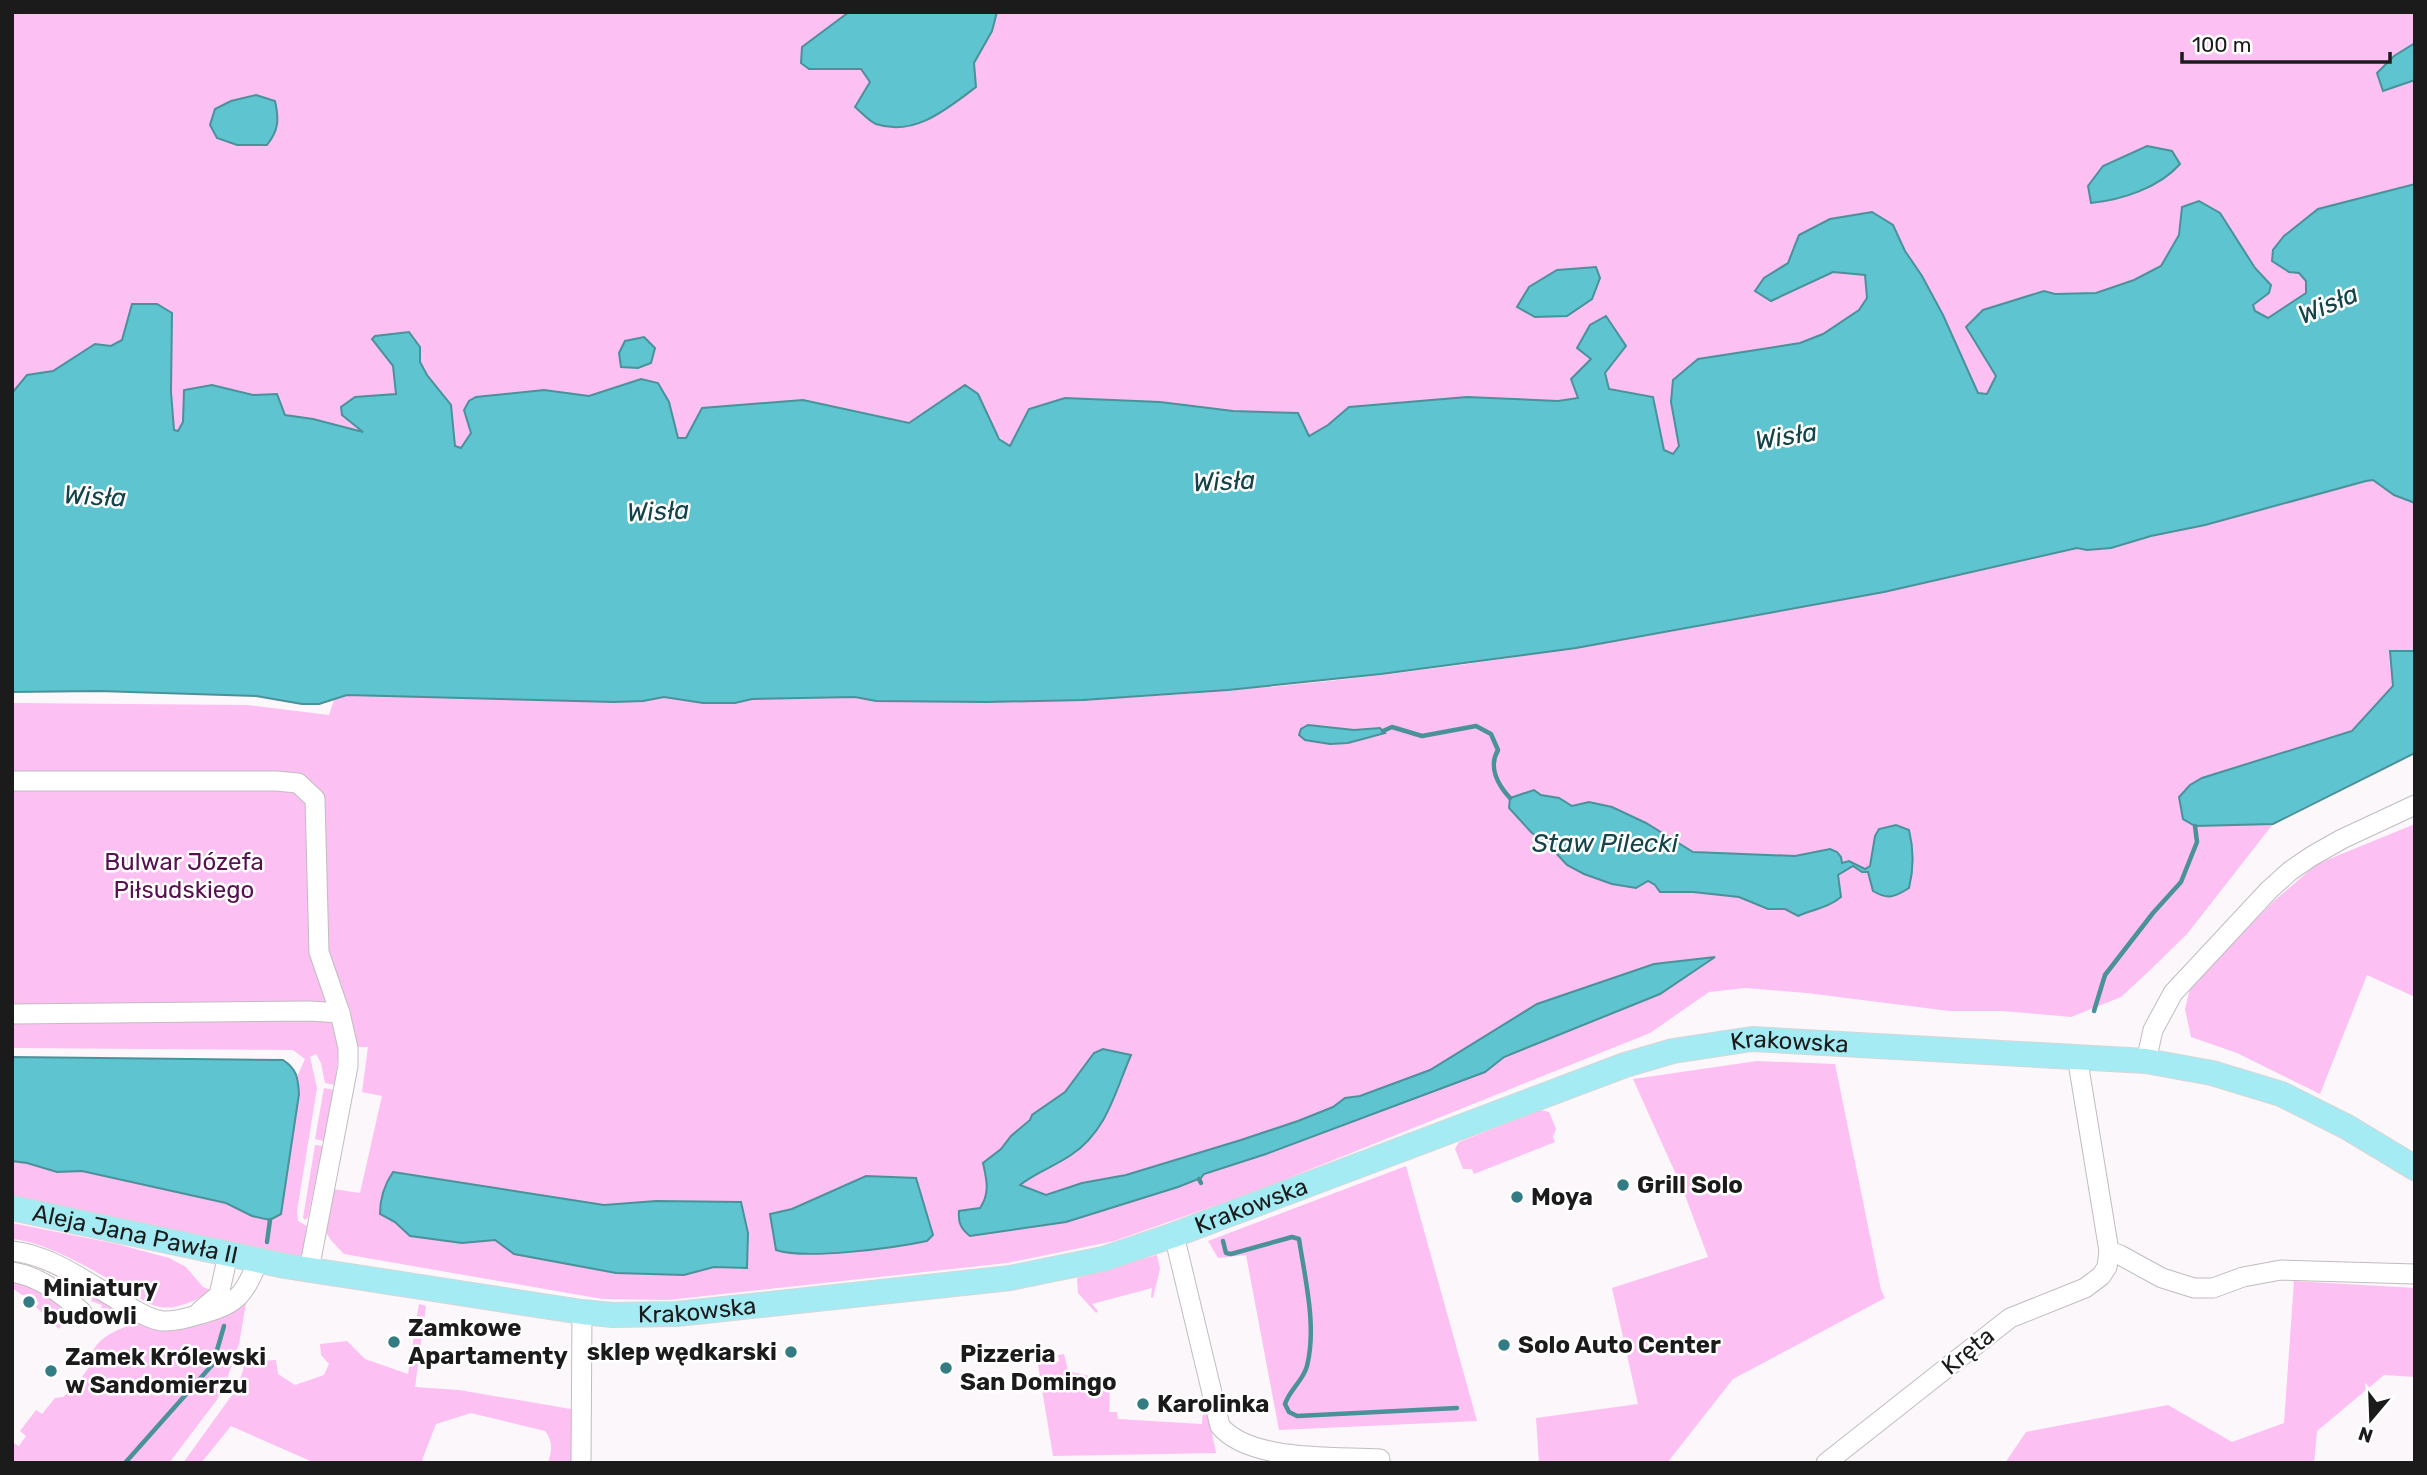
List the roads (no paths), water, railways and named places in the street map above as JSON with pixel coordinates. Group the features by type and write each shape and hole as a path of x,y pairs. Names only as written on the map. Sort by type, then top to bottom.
{"main road":[{"name":"Krakowska","path":"258,1261 613,1315 677,1314 1010,1278 1103,1259 1174,1235 1602,1073 1673,1051 1752,1039 2146,1061 2212,1073 2281,1094 2347,1128 2415,1168"},
{"name":"Aleja Jana Pawła II","path":"12,1208 258,1261"}],"street":[{"path":"12,781 298,783 315,799 318,952 340,1013 348,1048 348,1066 309,1270"},
{"path":"2146,1061 2154,1030 2173,993 2269,890 2312,856 2342,839 2415,806"},
{"path":"12,1014 340,1013"},
{"path":"2077,1056 2109,1251 2162,1278 2194,1288 2213,1288 2242,1277 2281,1270 2415,1274"},
{"name":"Krakowska","path":"1174,1235 1220,1426 1228,1436 1240,1443 1272,1452 1380,1459"},
{"path":"12,1251 54,1264 156,1320 164,1321 220,1309 235,1301 250,1280 258,1261"},
{"name":"Kręta","path":"1826,1463 2010,1318 2085,1288 2101,1276 2107,1267 2109,1251"},
{"path":"194,1316 219,1295 228,1255"},
{"path":"12,1272 40,1280 82,1312"},
{"path":"582,1312 582,1463"}],"water":[{"path":"849,12 997,12 992,31 974,63 976,87 929,119 904,127 890,127 873,123 855,107 870,82 861,69 809,69 801,63 802,47"},
{"path":"2415,43 2415,80 2383,91 2377,73 2394,56"},
{"path":"256,95 275,101 277,124 267,145 237,145 217,138 210,125 215,109 231,101"},
{"path":"2147,146 2172,151 2180,164 2151,186 2115,199 2091,203 2088,186 2103,166"},
{"name":"Wisła","path":"2415,184 2415,503 2394,495 2373,480 2366,481 2111,548 2077,548 1884,592 1576,648 1381,674 1228,690 1083,700 987,702 876,701 855,697 703,703 664,697 614,702 347,695 319,704 302,704 256,696 99,691 12,692 12,393 27,375 53,371 95,344 111,346 122,340 132,304 157,304 172,313 171,392 174,430 178,431 183,422 184,390 212,385 253,395 277,394 285,415 363,432 342,415 341,407 355,397 396,394 393,366 372,339 375,336 409,332 420,347 420,362 427,375 451,405 455,446 461,448 471,433 464,410 469,401 476,397 544,390 589,396 641,379 658,383 669,402 678,438 686,438 702,408 803,400 909,423 965,385 978,394 999,439 1010,446 1029,409 1065,398 1160,402 1233,411 1298,413 1309,436 1328,425 1349,407 1467,397 1558,401 1578,398 1571,379 1591,359 1577,348 1590,325 1606,316 1626,346 1605,373 1609,389 1653,397 1664,450 1673,454 1679,446 1671,402 1673,380 1698,359 1800,343 1823,334 1859,310 1867,298 1865,275 1833,272 1771,301 1755,291 1764,278 1788,263 1799,235 1830,219 1872,212 1893,225 1905,251 1943,315 1978,393 1987,394 1996,376 1966,327 1983,310 2044,291 2055,294 2096,293 2134,280 2161,266 2179,235 2182,207 2199,201 2220,213 2255,268 2271,285 2269,293 2253,305 2255,311 2268,318 2306,293 2306,281 2299,273 2289,272 2272,261 2273,250 2284,236 2318,209"},
{"path":"1596,267 1600,278 1592,299 1567,316 1535,317 1517,307 1529,287 1557,270"},
{"path":"644,337 655,348 651,363 638,368 621,367 619,353 625,341"},
{"path":"2390,651 2415,651 2415,753 2273,824 2195,826 2183,819 2179,797 2190,785 2202,778 2352,731 2393,686"},
{"path":"1308,725 1354,730 1380,728 1385,733 1348,743 1330,744 1305,740 1299,735 1301,729"},
{"name":"Staw Pilecki","path":"1534,790 1541,795 1559,798 1572,806 1589,802 1612,807 1646,823 1693,852 1795,856 1830,849 1837,852 1842,863 1849,861 1865,869 1870,866 1875,836 1879,829 1896,825 1909,830 1911,837 1913,859 1909,888 1900,894 1883,896 1873,891 1868,872 1862,872 1853,866 1838,875 1841,897 1826,906 1798,916 1785,909 1768,909 1739,897 1660,892 1648,881 1636,888 1612,884 1567,865 1509,808 1510,798"},
{"path":"1715,957 1660,994 1504,1057 1485,1072 1266,1154 1204,1174 1201,1178 1178,1187 1066,1222 970,1236 962,1228 959,1211 980,1208 985,1197 987,1187 983,1163 1001,1149 1032,1115 1065,1092 1094,1053 1103,1049 1131,1055 1102,1123 1071,1155 1020,1185 1046,1195 1082,1183 1126,1175 1241,1140 1333,1107 1345,1098 1360,1096 1430,1070 1537,1004 1654,964"},
{"path":"12,1057 283,1060 296,1074 299,1094 281,1214 270,1220 252,1216 226,1203 82,1171 57,1172 12,1161"},
{"path":"393,1172 604,1205 656,1201 741,1202 748,1233 747,1268 714,1267 684,1275 616,1273 514,1254 495,1240 462,1243 410,1236 395,1222 380,1214 383,1192"},
{"path":"866,1176 916,1178 933,1235 927,1241 850,1252 807,1254 776,1250 770,1214 792,1209"}],"waterway":[{"path":"1383,731 1392,727 1422,736 1476,726 1491,734 1498,750 1494,763 1496,776 1510,798"},
{"path":"2094,1011 2105,975 2181,882 2197,842 2195,826"},
{"path":"1199,1179 1201,1183"},
{"path":"267,1242 270,1220"},
{"path":"1223,1241 1226,1253 1231,1254 1292,1237 1299,1239 1309,1302 1311,1335 1307,1366 1285,1404 1289,1412 1297,1416 1457,1408"},
{"path":"125,1463 213,1364 224,1326"}],"place":[{"name":"Grill Solo","path":"1623,1185"},
{"name":"Moya","path":"1517,1197"},
{"name":"Miniatury budowli","path":"29,1302"},
{"name":"Zamkowe Apartamenty","path":"394,1342"},
{"name":"Solo Auto Center","path":"1504,1345"},
{"name":"sklep wędkarski","path":"791,1352"},
{"name":"Pizzeria San Domingo","path":"946,1368"},
{"name":"Zamek Królewski w Sandomierzu","path":"51,1371"},
{"name":"Karolinka","path":"1143,1404"}],"park label":[{"name":"Bulwar Józefa Piłsudskiego","path":"184,876"}]}
